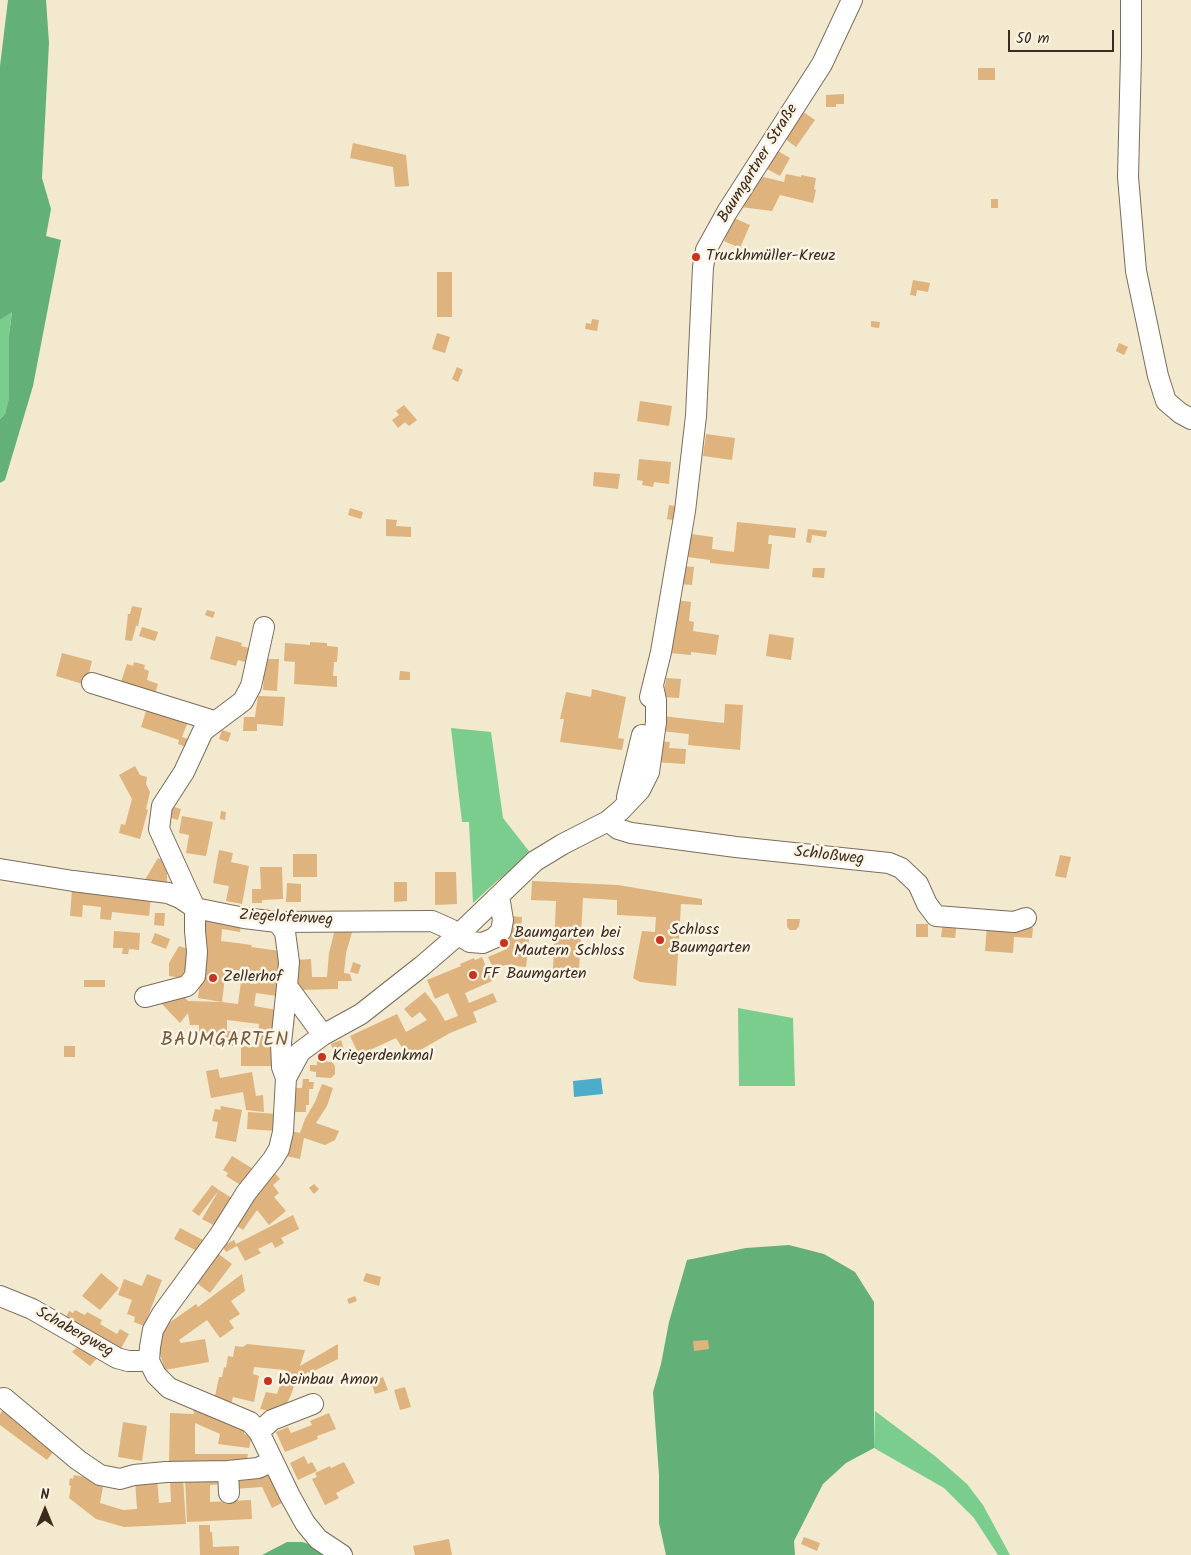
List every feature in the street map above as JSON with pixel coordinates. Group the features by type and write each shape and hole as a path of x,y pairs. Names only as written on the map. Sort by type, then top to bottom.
{"street":[{"name":"Baumgartner Straße","path":"615,816 626,797 636,761 661,652 685,511 698,399 703,267 706,250 822,64 852,0"},
{"path":"1130,0 1131,55 1128,177 1136,271 1158,376 1166,401 1191,420"},
{"path":"145,997 187,986 195,976 197,952 194,931 195,908 159,830 162,806 184,772 202,731 243,700 251,686 264,627"},
{"path":"92,683 214,721"},
{"path":"286,1078 300,1052 316,1040 361,1014 422,966 458,935 535,861 615,816"},
{"name":"Schloßweg","path":"615,816 618,828 631,833 736,847 889,863 901,868 918,884 927,904 936,916 1014,922 1026,918"},
{"name":"Ziegelofenweg","path":"0,870 168,893 195,908 244,918 278,922 432,921 450,929 470,942 483,943 494,938 501,931 499,896"},
{"path":"278,922 285,932 289,962 281,1043 282,1067 286,1078 283,1132 273,1159 246,1193 219,1236 162,1314 153,1330 149,1361 156,1375 169,1388 250,1422 259,1432 294,1503 313,1534 342,1555"},
{"path":"287,986 316,1040"},
{"path":"281,1043 302,1043 316,1040"},
{"name":"Schabergweg","path":"0,1296 32,1309 117,1358 128,1361 149,1361"},
{"path":"4,1398 78,1460 120,1488 134,1475 258,1468 273,1461"},
{"path":"259,1432 272,1420 313,1404"},
{"path":"228,1471 229,1493"}],"green space":[{"path":"8,0 46,0 49,43 42,178 51,209 46,236 61,240 33,386 5,480 0,483 0,419 5,414 9,398 9,335 12,312 0,320 0,66"},
{"path":"12,311 9,335 9,398 5,414 0,419 0,320"},
{"path":"451,728 491,732 503,818 532,855 497,881 473,903 469,822 462,822"},
{"path":"738,1008 793,1018 795,1086 739,1086"},
{"path":"789,1245 824,1254 855,1272 874,1302 874,1448 846,1463 823,1484 794,1541 795,1555 666,1555 659,1523 659,1475 653,1392 661,1364 669,1322 687,1260 746,1248"},
{"path":"875,1411 935,1456 967,1484 983,1505 1010,1555 998,1555 974,1518 944,1488 874,1448"},
{"path":"287,1542 302,1542 312,1545 327,1555 262,1555"}],"water":[{"path":"601,1078 603,1094 574,1097 573,1081"}],"building":[{"path":"978,68 995,68 995,80 978,80"},
{"path":"844,94 844,104 836,104 836,107 826,107 826,95"},
{"path":"802,111 815,120 796,147 784,138"},
{"path":"353,143 406,155 409,186 395,187 393,167 350,158"},
{"path":"776,150 790,158 780,176 765,168"},
{"path":"786,174 816,178 813,203 780,195 772,211 741,207 759,176 784,182"},
{"path":"991,199 998,199 998,208 991,208"},
{"path":"734,218 750,225 740,248 724,241"},
{"path":"437,272 452,272 452,317 437,317"},
{"path":"913,280 930,283 928,292 917,290 916,296 910,295"},
{"path":"592,319 599,320 597,331 585,329 586,323 591,324"},
{"path":"871,321 880,322 879,328 871,327"},
{"path":"437,333 450,337 445,353 432,349"},
{"path":"1119,343 1128,347 1124,355 1116,351"},
{"path":"457,367 463,370 458,382 452,379"},
{"path":"640,401 672,406 669,426 637,421"},
{"path":"404,405 417,420 409,426 405,422 398,428 392,420 399,415 396,411"},
{"path":"706,434 735,438 732,460 703,456"},
{"path":"639,459 671,462 669,484 654,482 653,487 642,485 643,481 637,480"},
{"path":"594,472 620,474 618,489 593,486"},
{"path":"669,505 680,507 678,521 667,519"},
{"path":"350,508 363,512 361,519 348,515"},
{"path":"386,519 397,520 396,526 411,527 411,537 386,536"},
{"path":"737,522 796,528 795,538 769,535 768,544 772,544 769,569 710,563 710,560 688,557 691,534 713,537 712,549 734,552"},
{"path":"808,529 827,531 826,537 812,535 811,543 806,542"},
{"path":"681,566 694,567 692,585 679,584"},
{"path":"813,568 825,568 824,578 812,577"},
{"path":"676,600 691,602 689,621 694,622 693,631 719,635 716,655 691,652 691,655 670,653"},
{"path":"132,606 142,608 132,641 125,640 128,614 130,614"},
{"path":"207,610 215,612 213,618 205,615"},
{"path":"142,627 158,632 155,641 139,636"},
{"path":"769,634 794,638 791,660 766,656"},
{"path":"216,636 242,643 241,646 249,648 245,662 238,660 236,666 210,659"},
{"path":"310,642 327,643 327,646 338,647 337,662 334,662 333,676 337,676 337,687 294,684 295,662 284,661 285,643 310,645"},
{"path":"62,653 92,661 86,685 56,676"},
{"path":"265,659 279,659 277,691 263,690"},
{"path":"134,662 145,665 144,669 149,671 147,680 158,684 154,697 121,682 127,664 133,666"},
{"path":"400,671 410,672 410,680 399,680"},
{"path":"666,678 681,679 679,698 664,697"},
{"path":"592,689 626,697 618,738 624,739 622,750 560,742 564,719 560,719 566,692 591,697"},
{"path":"258,696 285,697 283,726 257,724 257,731 243,731 244,717 255,717"},
{"path":"725,704 743,705 740,750 688,745 689,734 661,731 662,716 724,723"},
{"path":"148,705 189,719 182,737 192,740 189,748 178,744 179,740 141,727"},
{"path":"222,730 231,733 228,742 219,739"},
{"path":"655,741 670,742 669,748 686,749 685,764 654,762"},
{"path":"135,766 140,775 147,777 146,784 150,792 146,809 148,810 140,839 119,833 121,824 125,825 132,799 119,775"},
{"path":"171,806 181,809 178,820 168,817"},
{"path":"221,811 226,812 225,820 220,819"},
{"path":"182,816 213,822 206,856 186,853 189,835 179,833"},
{"path":"219,850 233,853 231,862 249,866 242,904 226,901 229,886 213,883"},
{"path":"293,854 317,854 317,877 293,877"},
{"path":"1060,855 1071,857 1066,878 1055,876"},
{"path":"158,858 162,860 167,872 167,882 145,881 146,878"},
{"path":"260,867 282,867 283,899 262,900 262,903 252,903 252,889 261,889"},
{"path":"435,872 456,872 457,904 435,905"},
{"name":"Schloss Baumgarten","path":"532,881 618,885 702,899 702,905 681,904 676,986 640,982 633,978 642,931 655,932 656,917 617,915 617,900 583,898 579,971 553,970 556,901 531,900"},
{"path":"394,882 407,882 407,901 394,902"},
{"path":"287,883 301,884 301,902 286,902"},
{"path":"72,889 151,897 149,916 112,912 111,920 100,919 101,907 83,905 82,917 70,916"},
{"path":"155,913 165,913 164,926 154,925"},
{"path":"511,916 522,917 521,929 530,931 526,967 505,965 494,970 488,957 507,949"},
{"path":"202,918 241,926 240,932 222,929 221,941 280,951 278,963 282,964 277,996 256,993 254,1006 277,1010 278,1066 241,1066 241,1046 257,1047 259,1024 227,1020 227,1031 233,1031 233,1046 210,1046 210,1037 199,1037 199,1025 190,1025 188,1013 180,1023 161,1003 168,995 179,991 188,1001 222,1002 198,998 204,953","holes":["226,969 258,973 256,984 241,982 238,1004 222,1002"]},
{"path":"787,919 800,919 796,930 790,930 787,927"},
{"path":"943,922 957,923 955,938 941,937"},
{"path":"916,924 928,924 928,937 916,937"},
{"path":"987,925 1033,928 1032,938 1014,937 1013,953 985,951"},
{"path":"335,929 353,929 346,953 344,973 350,974 352,981 338,981 338,989 297,990 296,960 311,959 312,977 327,977 329,953"},
{"path":"114,931 140,933 139,950 129,949 128,954 122,954 123,948 113,948"},
{"path":"155,933 170,939 166,949 151,943"},
{"path":"179,946 194,951 192,964 181,978 169,976 169,963"},
{"path":"482,957 492,981 465,993 469,1003 493,993 497,1002 473,1012 477,1022 450,1033 408,1057 396,1038 359,1055 350,1036 397,1014 406,1032 427,1020 420,1012 412,1018 404,1009 425,992 445,1021 458,1016 448,993 435,999 427,980 461,966 460,964 474,958 475,960"},
{"path":"353,962 361,965 358,974 350,972"},
{"path":"84,980 105,980 105,987 84,987"},
{"path":"341,1040 346,1057 336,1060 331,1044"},
{"path":"64,1046 75,1046 75,1057 64,1057"},
{"path":"317,1061 332,1062 335,1066 335,1074 331,1078 316,1077 316,1072 310,1071 310,1065 317,1065"},
{"path":"218,1069 220,1078 252,1072 256,1096 263,1095 264,1112 246,1110 243,1092 211,1098 206,1071"},
{"path":"303,1079 309,1079 309,1082 314,1082 313,1089 309,1089 309,1105 306,1105 306,1112 292,1112 293,1088 302,1088"},
{"path":"322,1084 333,1088 327,1106 316,1123 339,1131 335,1140 325,1145 304,1138 300,1159 286,1156 291,1131 300,1133"},
{"path":"221,1106 242,1110 236,1142 215,1138 218,1122 212,1121 215,1109 220,1110"},
{"path":"248,1112 277,1114 276,1131 247,1129"},
{"path":"232,1156 255,1170 244,1187 226,1176 228,1173 223,1170"},
{"path":"273,1171 280,1179 273,1185 279,1193 274,1197 286,1211 269,1225 257,1210 243,1230 231,1222"},
{"path":"314,1184 319,1189 314,1194 309,1188"},
{"path":"212,1185 219,1190 199,1216 192,1211"},
{"path":"219,1190 235,1200 219,1228 202,1219"},
{"path":"293,1215 299,1229 281,1238 284,1243 275,1248 272,1242 258,1249 261,1253 245,1261 237,1246 226,1252 222,1246 234,1240 236,1244"},
{"path":"180,1228 203,1240 197,1251 174,1239"},
{"path":"216,1252 232,1264 210,1293 194,1281"},
{"path":"101,1273 119,1288 100,1310 82,1296"},
{"path":"366,1273 381,1277 379,1286 363,1281"},
{"path":"147,1274 162,1280 144,1326 134,1322 135,1317 127,1314 132,1300 118,1295 124,1279 142,1286"},
{"path":"242,1274 245,1291 231,1301 240,1314 229,1321 234,1328 220,1338 207,1320 179,1340 181,1343 205,1339 209,1362 165,1370 158,1347 166,1322 169,1323 196,1304 198,1307"},
{"path":"355,1296 357,1301 349,1304 347,1299"},
{"path":"75,1310 85,1315 87,1312 102,1320 100,1324 117,1334 120,1329 129,1334 119,1352 63,1322 69,1311 73,1313"},
{"path":"708,1340 709,1349 694,1351 693,1341"},
{"path":"247,1344 305,1350 300,1366 338,1344 338,1359 310,1373 307,1372 305,1376 298,1374 291,1395 285,1407 279,1413 260,1409 266,1392 277,1394 285,1370 254,1367 253,1374 259,1376 254,1402 233,1397 231,1404 214,1401 219,1377 222,1377 224,1367 226,1368 228,1356 233,1357 235,1346 243,1347"},
{"path":"79,1345 99,1356 90,1366 72,1352"},
{"path":"383,1377 388,1390 375,1394 371,1381"},
{"path":"405,1387 411,1407 400,1410 394,1390"},
{"path":"4,1408 57,1447 47,1460 0,1425 0,1414"},
{"path":"193,1409 245,1429 244,1434 252,1435 249,1448 218,1444 220,1434 195,1423 195,1454 248,1454 245,1467 169,1467 170,1413 194,1414"},
{"path":"329,1413 336,1429 317,1436 318,1439 285,1452 276,1432 288,1427 291,1433 312,1425 310,1421"},
{"path":"123,1422 147,1426 142,1461 118,1457"},
{"path":"304,1456 308,1464 312,1462 317,1471 298,1480 290,1463"},
{"path":"344,1462 355,1483 336,1493 339,1498 325,1505 312,1479 317,1477 315,1473"},
{"path":"268,1472 286,1501 272,1508 262,1487 234,1489 233,1475"},
{"path":"74,1475 104,1481 100,1503 123,1510 137,1509 135,1479 157,1477 159,1503 171,1502 170,1479 183,1478 186,1524 124,1527 96,1519 69,1498 70,1478 73,1479"},
{"path":"222,1476 223,1484 210,1485 210,1502 251,1500 252,1519 187,1522 185,1478"},
{"path":"199,1525 210,1525 213,1547 239,1546 239,1555 200,1555"},
{"path":"804,1537 820,1543 817,1551 801,1544"},
{"path":"449,1539 452,1555 415,1555 413,1546"}],"place":[{"name":"Truckhmüller-Kreuz","path":"696,257"},
{"name":"Schloss Baumgarten","path":"660,940"},
{"name":"Baumgarten bei Mautern Schloss","path":"504,943"},
{"name":"FF Baumgarten","path":"473,975"},
{"name":"Zellerhof","path":"213,978"},
{"name":"Kriegerdenkmal","path":"322,1057"},
{"name":"Weinbau Amon","path":"268,1381"}],"district":[{"name":"BAUMGARTEN","path":"225,1042"}]}
